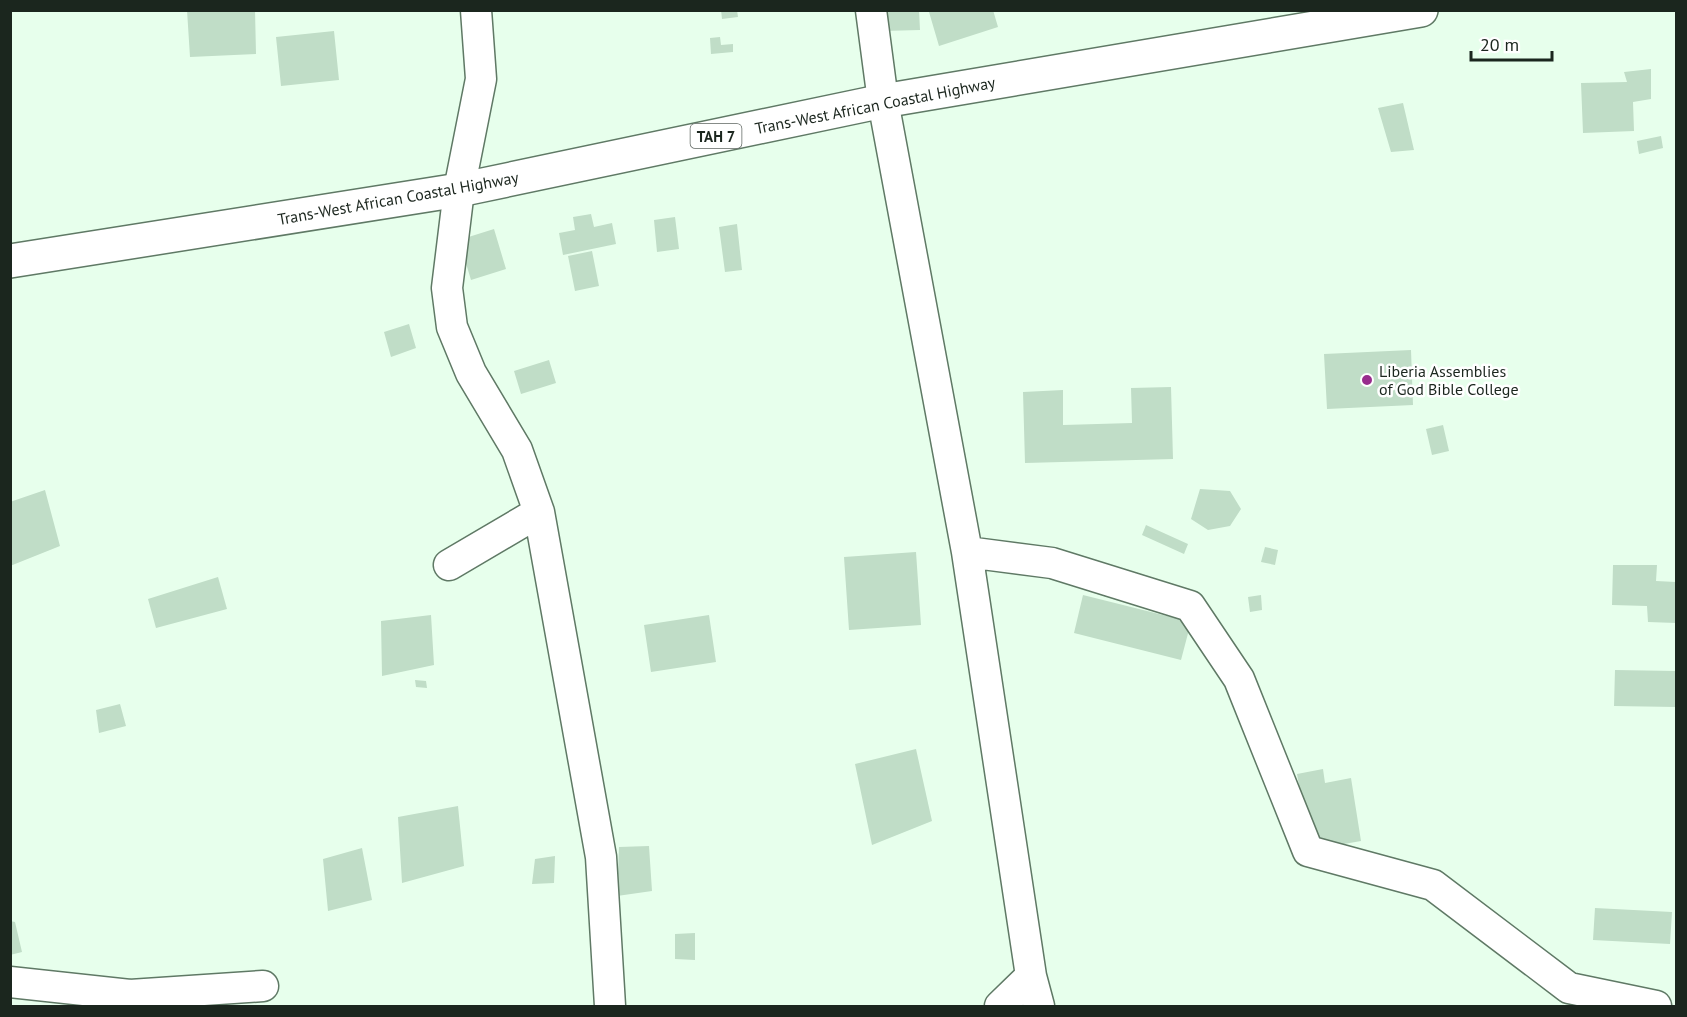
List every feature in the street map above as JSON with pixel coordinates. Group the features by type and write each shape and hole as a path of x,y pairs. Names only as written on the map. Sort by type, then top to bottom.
{"highway":[{"name":"Trans-West African Coastal Highway","path":"10,261 459,190 883,101 1421,10"}],"street":[{"path":"476,10 481,79 459,190 447,288 452,327 471,373 517,450 539,512 601,856 610,1006"},
{"path":"871,10 883,101 967,552 1031,976 1039,1006"},
{"path":"449,565 539,512"},
{"path":"967,552 1052,562 1190,606 1239,679 1308,851 1433,885 1569,988 1656,1006"},
{"path":"1000,1006 1031,976"},
{"path":"10,982 130,995 263,986"}],"building":[{"path":"187,10 255,10 256,54 190,57"},
{"path":"721,10 737,10 738,17 722,19"},
{"path":"882,10 919,10 920,30 883,31"},
{"path":"935,10 993,10 998,27 939,46 929,12"},
{"path":"334,31 339,80 281,86 276,37"},
{"path":"720,37 721,45 733,44 733,52 711,54 710,38"},
{"path":"1651,69 1651,99 1633,102 1634,131 1583,133 1581,83 1627,82 1624,72"},
{"path":"1403,103 1414,150 1391,152 1378,108"},
{"path":"1661,136 1663,148 1639,154 1637,141"},
{"path":"591,214 594,227 612,223 616,244 563,255 559,233 575,230 573,217"},
{"path":"675,217 679,249 657,252 654,220"},
{"path":"737,224 742,270 725,272 719,227"},
{"path":"494,229 506,269 471,280 459,240"},
{"path":"592,251 599,286 575,291 568,256"},
{"path":"409,324 416,348 391,357 384,332"},
{"path":"1411,350 1413,405 1327,409 1324,354"},
{"path":"549,360 556,383 521,394 514,371"},
{"path":"1171,387 1173,459 1025,463 1023,392 1063,390 1063,425 1132,423 1131,388"},
{"path":"1443,425 1449,451 1432,455 1426,429"},
{"path":"1200,489 1230,491 1241,509 1230,526 1208,530 1191,519"},
{"path":"45,490 60,546 10,566 10,502"},
{"path":"1146,525 1188,544 1184,554 1142,535"},
{"path":"1265,547 1278,550 1275,565 1261,562"},
{"path":"916,552 921,625 849,630 844,557"},
{"path":"1613,565 1657,565 1656,581 1676,582 1676,623 1648,622 1647,606 1612,605"},
{"path":"218,577 227,609 156,628 148,599"},
{"path":"1083,595 1191,622 1181,660 1074,633"},
{"path":"1261,595 1262,610 1250,612 1248,597"},
{"path":"431,615 434,665 382,676 381,621"},
{"path":"709,615 716,662 651,672 644,625"},
{"path":"1615,670 1676,671 1676,707 1614,706"},
{"path":"415,680 426,681 427,688 416,687"},
{"path":"120,704 126,726 99,733 96,710"},
{"path":"916,749 932,821 872,845 855,764"},
{"path":"1323,769 1325,783 1351,778 1361,841 1310,850 1297,774"},
{"path":"458,806 464,866 402,883 398,817"},
{"path":"649,846 652,891 617,896 619,847"},
{"path":"362,848 372,900 328,911 323,859"},
{"path":"555,856 554,883 532,884 535,859"},
{"path":"1595,908 1672,912 1670,944 1593,940"},
{"path":"10,921 15,922 22,952 10,955"},
{"path":"695,933 695,960 675,959 675,934"}],"place":[{"name":"Liberia Assemblies of God Bible College","path":"1367,380"}]}
